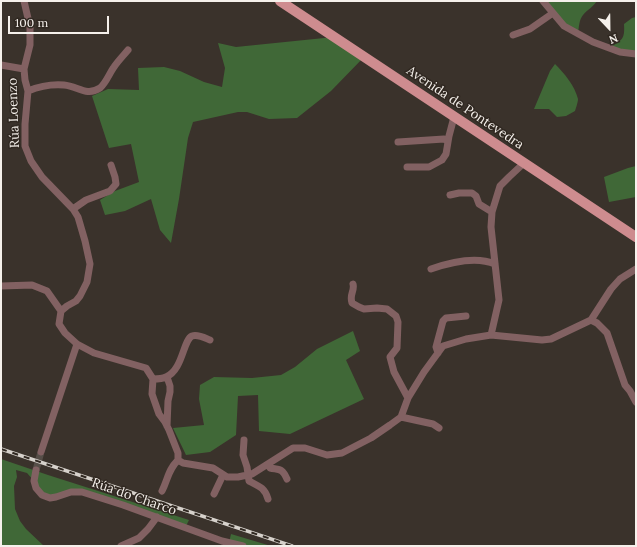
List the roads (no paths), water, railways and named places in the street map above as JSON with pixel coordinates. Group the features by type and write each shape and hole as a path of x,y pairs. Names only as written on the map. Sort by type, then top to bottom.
{"main road":[{"name":"Avenida de Pontevedra","path":"280,1 636,237"}],"street":[{"name":"Rúa Loenzo","path":"24,1 30,27 30,45 24,69 28,91 25,146 31,161 42,178 73,209 78,217 90,264 87,282 80,296 76,301 61,311"},
{"path":"543,1 564,26 593,42 620,52 636,54"},
{"path":"513,35 530,29 553,13"},
{"path":"28,91 36,87 54,84 67,85 79,90 91,92 100,88 128,50"},
{"path":"1,65 24,69"},
{"path":"407,167 429,167 442,160 446,154 454,116"},
{"path":"398,142 444,139 448,141"},
{"path":"491,335 499,300 491,227 492,212 500,186 524,163"},
{"path":"73,209 86,200 110,191 116,184 111,165"},
{"path":"450,195 472,193 476,196 479,204 492,212"},
{"path":"431,269 461,261 477,260 495,264"},
{"path":"178,460 183,463 212,468 227,477 238,477 252,474 293,448 305,448 327,455 342,453 371,438 401,417 408,398 424,372 443,346 460,340 491,335 542,340 555,337 591,320 611,289 620,279 636,269"},
{"path":"353,284 354,287 350,298 352,303 364,309 387,309 396,316 398,322 397,348 390,357 394,372 408,398"},
{"path":"1,286 32,285 47,291 61,311 59,324 65,333 77,344 94,354 146,368 153,379 152,394 159,414 167,426 178,453 178,460 168,473 162,491"},
{"path":"438,353 436,347 442,321 446,318 466,316"},
{"path":"591,320 607,332 625,385 636,402"},
{"path":"153,379 167,377 172,373 180,363 188,340 191,337 197,335 210,340"},
{"path":"41,452 77,344"},
{"path":"167,377 170,386 167,426"},
{"path":"401,417 433,424 439,428"},
{"path":"244,440 243,455 249,481 262,488 268,499"},
{"path":"268,464 270,468 284,472 287,479"},
{"name":"Rúa do Charco","path":"36,470 34,481 36,488 42,495 50,498 71,492 82,492 157,517 223,544 243,546"},
{"path":"214,494 223,475"},
{"path":"121,546 139,538 157,517"}],"tunnel":[{"path":"36,470 41,452"}],"railway":[{"path":"1,449 292,546"}]}
